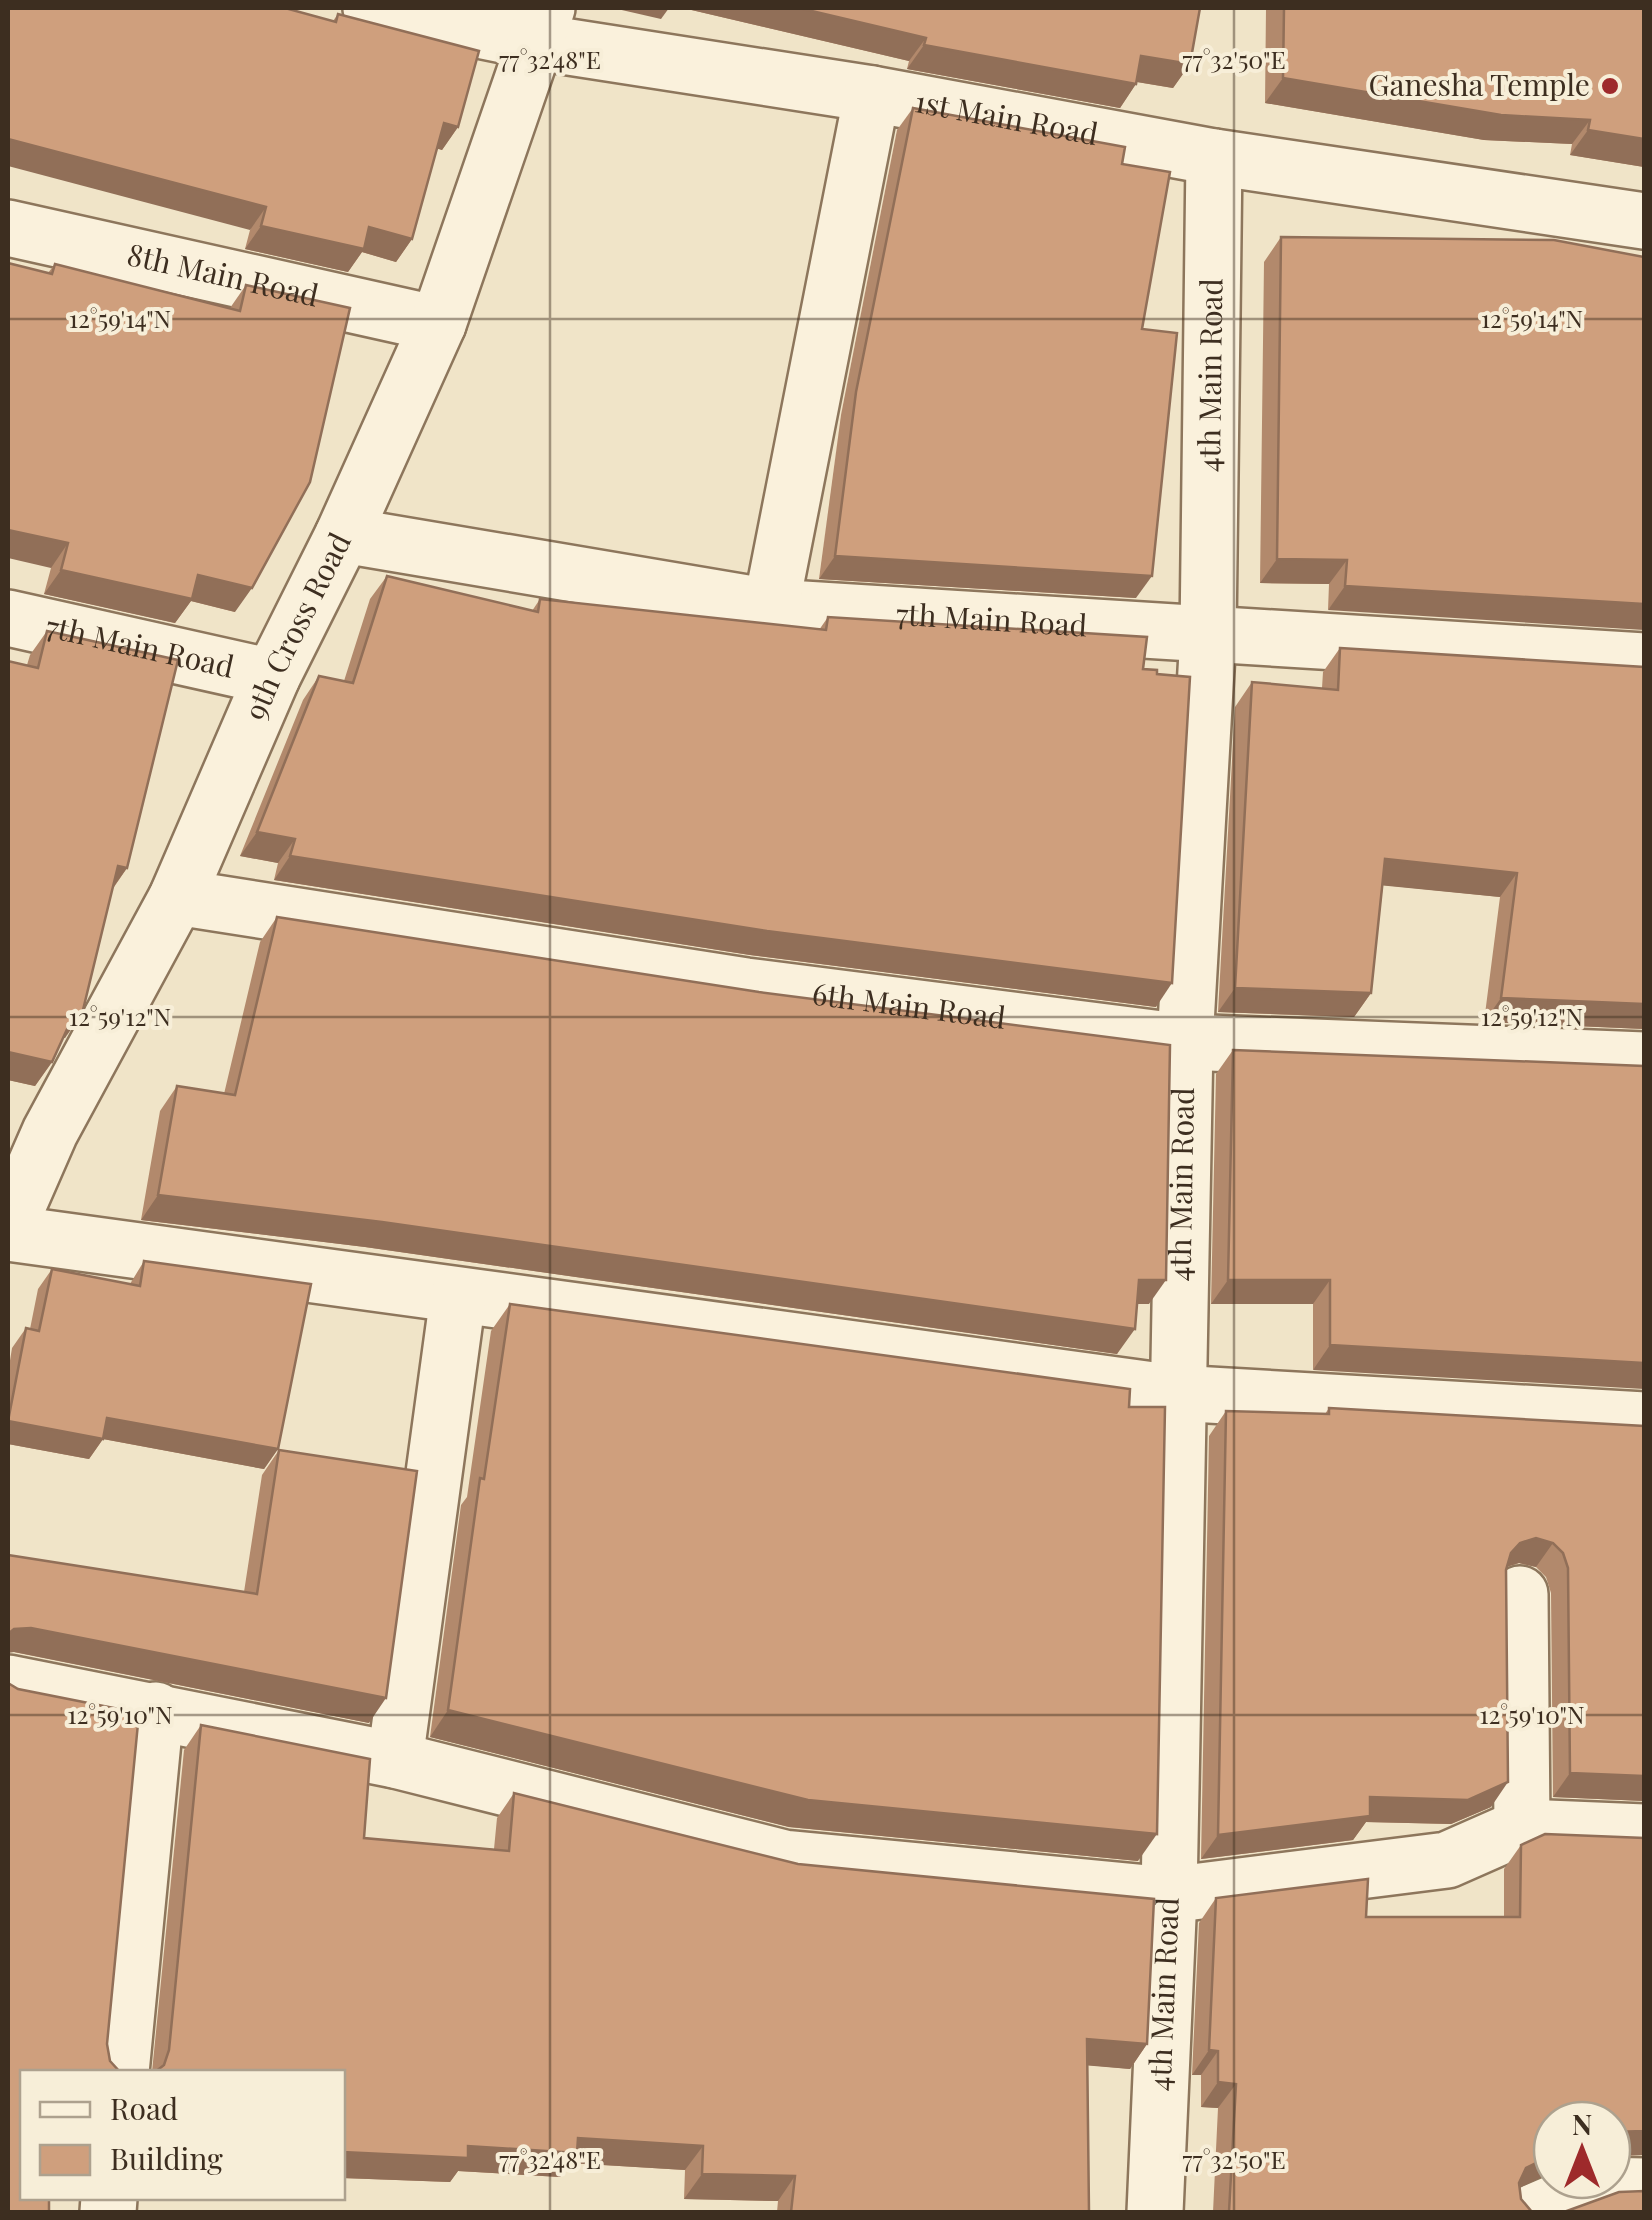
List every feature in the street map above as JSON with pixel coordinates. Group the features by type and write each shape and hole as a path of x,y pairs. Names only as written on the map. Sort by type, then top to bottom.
{"street":[{"name":"1st Main Road","path":"370,8 542,25 872,94 1214,157 1644,221"},
{"name":"9th Cross Road","path":"8,1231 29,1128 177,897 272,677 343,536 438,324 542,25"},
{"path":"771,607 872,94"},
{"name":"4th Main Road","path":"1155,2212 1169,1895 1175,1394 1185,1042 1208,635 1214,157"},
{"name":"8th Main Road","path":"8,228 438,324"},
{"name":"7th Main Road","path":"343,536 771,607 1644,661"},
{"name":"7th Main Road","path":"8,618 272,677"},
{"name":"6th Main Road","path":"177,897 746,986 1185,1042 1644,1060"},
{"path":"8,1231 458,1297 1175,1394 1644,1420"},
{"path":"395,1760 458,1297"},
{"path":"1520,1594 1522,1827"},
{"path":"8,1683 395,1760 784,1858 1169,1895 1447,1860 1522,1827 1644,1832"},
{"path":"121,2070 156,1710"},
{"path":"1533,2212 1596,2185 1644,2186"}],"building":[{"path":"8,8 285,8 336,22 338,14 479,51 458,127 444,123 412,239 369,227 364,249 261,226 266,207 8,139"},
{"path":"799,8 1200,8 1190,64 1141,56 1136,84 924,45 926,38"},
{"path":"1284,8 1644,8 1644,139 1588,130 1590,120 1501,115 1283,78"},
{"path":"913,108 1125,147 1122,164 1170,172 1142,329 1177,333 1152,576 835,556 856,392"},
{"path":"1281,237 1554,240 1644,257 1644,604 1345,586 1347,560 1277,559"},
{"path":"8,263 52,274 55,264 240,311 246,285 350,308 310,482 252,588 198,575 192,599 61,570 68,543 8,530"},
{"path":"387,576 538,612 540,599 826,630 828,617 1147,637 1143,669 1190,677 1172,983 767,931 290,856 295,839 257,832 319,676 353,683"},
{"path":"47,631 178,660 127,868 118,866 82,1014 74,1014 52,1062 8,1052 8,661 38,668"},
{"path":"1340,648 1644,667 1644,1004 1501,998 1517,873 1385,859 1371,993 1235,988 1252,682 1338,690"},
{"path":"277,917 759,992 1170,1045 1166,1280 1139,1280 1135,1329 382,1222 158,1195 177,1086 235,1095"},
{"path":"1233,1050 1644,1066 1644,1363 1330,1345 1330,1280 1228,1280"},
{"path":"144,1261 311,1284 278,1449 107,1418 103,1439 8,1421 26,1328 39,1331 52,1269 140,1286"},
{"path":"510,1304 1130,1389 1129,1407 1165,1407 1157,1834 808,1800 448,1710 480,1478 484,1479"},
{"path":"1329,1408 1644,1426 1644,1776 1570,1773 1568,1568 1563,1553 1553,1543 1536,1538 1520,1543 1511,1553 1506,1570 1508,1782 1468,1800 1370,1797 1370,1816 1218,1835 1226,1411 1329,1414"},
{"path":"279,1450 417,1471 386,1698 31,1628 14,1629 8,1634 8,1555 257,1594"},
{"path":"8,1683 18,1689 139,1713 107,2044 110,2061 118,2070 20,2070 20,2200 49,2200 49,2212 8,2212"},
{"path":"201,1725 370,1759 364,1838 509,1851 514,1793 798,1864 1154,1899 1147,2044 1087,2039 1089,2212 791,2212 795,2176 702,2174 703,2146 578,2138 577,2153 468,2146 468,2158 345,2152 345,2070 158,2070 164,2065 169,2050"},
{"path":"1545,1834 1644,1838 1644,2131 1632,2131 1632,2100 1532,2100 1532,2165 1526,2168 1519,2183 1521,2199 1532,2212 1229,2212 1236,2084 1218,2082 1218,2051 1209,2050 1216,1898 1368,1879 1366,1917 1520,1917 1521,1845"},
{"path":"1632,2191 1644,2191 1644,2212 1564,2212 1597,2200 1632,2200"}],"place":[{"name":"Ganesha Temple","path":"1610,86"}]}
